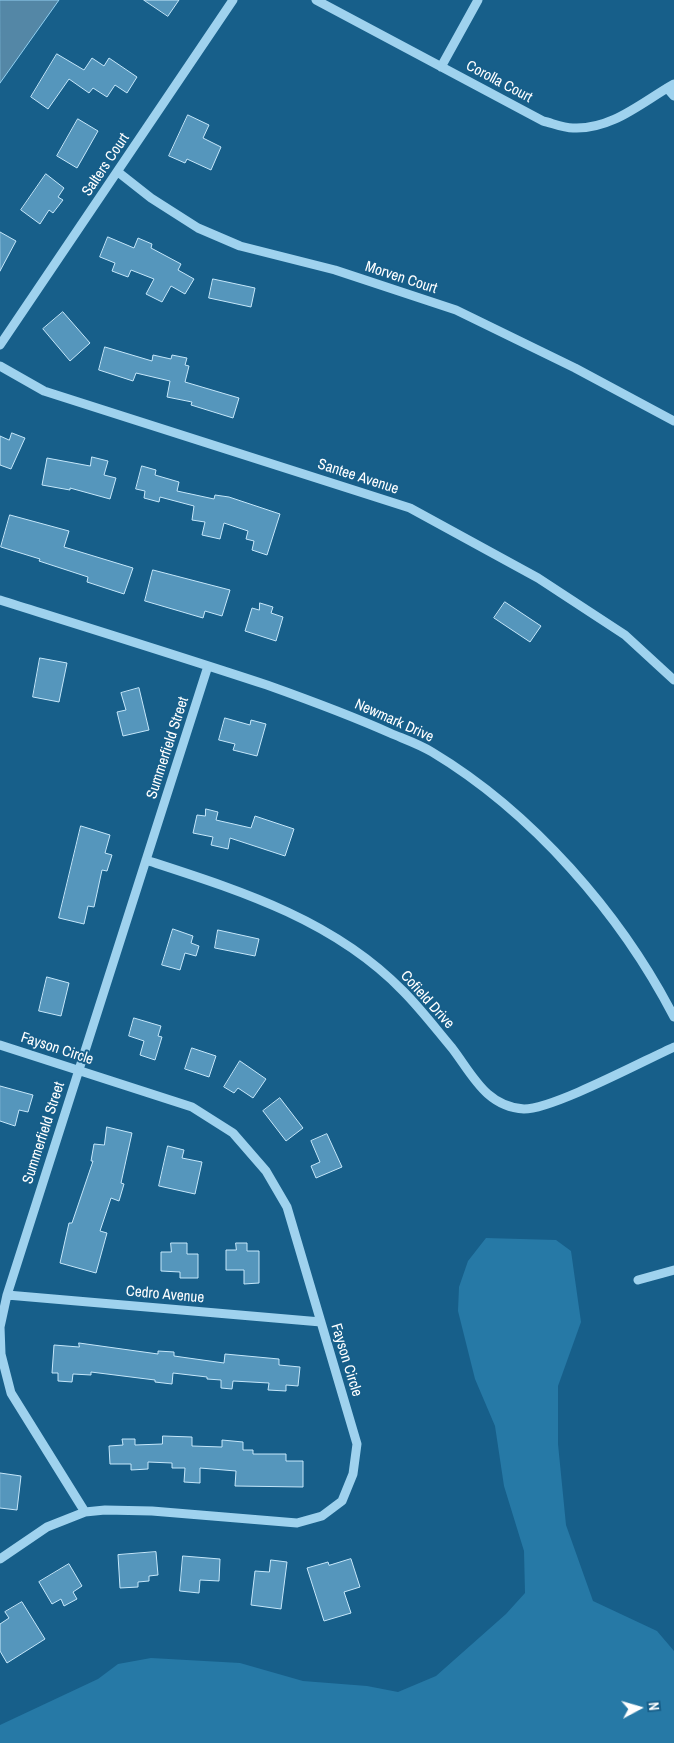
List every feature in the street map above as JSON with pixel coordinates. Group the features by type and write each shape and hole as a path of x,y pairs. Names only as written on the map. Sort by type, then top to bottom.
{"street":[{"name":"Salters Court","path":"0,345 233,0"},
{"name":"Corolla Court","path":"316,0 542,121 571,128 598,126 627,113 670,86"},
{"path":"441,67 478,0"},
{"path":"670,86 674,96"},
{"name":"Morven Court","path":"118,172 151,198 198,228 240,246 335,270 456,310 575,368 674,421"},
{"name":"Santee Avenue","path":"0,366 44,391 410,508 538,578 625,635 674,680"},
{"name":"Newmark Drive","path":"0,600 208,666 349,715 430,751 479,785 541,838 605,908 663,995 674,1017"},
{"name":"Summerfield Street","path":"85,1512 11,1393 1,1354 0,1327 7,1295 208,666"},
{"name":"Cofield Drive","path":"146,860 223,885 286,910 361,954 403,991 453,1050 477,1086 497,1102 524,1109 556,1101 674,1048"},
{"name":"Fayson Circle","path":"0,1045 192,1107 233,1133 266,1171 288,1207 357,1444 353,1474 342,1501 322,1516 297,1523 152,1511 105,1510 85,1512 48,1527 0,1559"},
{"path":"638,1280 674,1270"},
{"name":"Cedro Avenue","path":"7,1295 321,1322"}],"shaded area":[{"path":"0,0 59,0 0,83"},
{"path":"486,1238 556,1240 571,1251 581,1322 558,1386 558,1444 566,1525 593,1601 657,1631 674,1651 674,1743 0,1743 0,1725 98,1679 118,1664 151,1658 240,1663 303,1681 367,1686 398,1692 436,1676 506,1614 525,1593 524,1551 504,1486 495,1426 475,1379 458,1311 459,1287 468,1261"}],"building":[{"path":"144,0 179,0 168,16"},
{"path":"57,54 84,70 92,58 104,66 109,58 137,77 127,93 115,85 107,97 93,88 89,93 69,79 48,109 31,97"},
{"path":"188,115 209,125 203,138 221,147 211,170 187,159 185,163 169,156"},
{"path":"78,119 98,131 77,168 57,156"},
{"path":"46,174 64,188 58,197 63,200 53,213 49,210 40,224 21,210"},
{"path":"0,232 16,241 0,271"},
{"path":"108,237 134,248 138,238 152,244 151,248 181,264 178,270 194,279 185,294 171,286 162,302 146,294 154,279 131,270 128,277 112,271 115,263 100,257"},
{"path":"213,279 255,288 251,307 209,298"},
{"path":"63,312 90,343 70,361 43,329"},
{"path":"105,347 152,361 153,355 171,359 172,355 187,358 185,365 189,366 185,382 239,398 233,418 191,405 192,402 167,397 170,381 136,373 133,381 99,370"},
{"path":"12,433 25,438 11,469 0,465 0,436 9,440"},
{"path":"92,457 108,461 104,475 116,478 110,499 70,488 70,490 42,485 47,458 90,466"},
{"path":"142,466 156,470 155,475 179,482 177,491 214,499 215,495 229,497 280,514 267,555 252,550 254,541 246,539 248,531 224,523 220,539 202,535 205,522 192,520 194,506 160,497 159,502 144,498 145,491 136,489"},
{"path":"10,515 69,531 64,547 133,568 124,594 87,582 88,577 1,547"},
{"path":"153,570 230,590 222,616 205,611 203,618 145,601"},
{"path":"505,602 541,626 530,642 494,618"},
{"path":"260,603 273,607 271,613 283,617 276,641 245,631 252,608 259,610"},
{"path":"40,658 67,663 59,702 33,697"},
{"path":"139,688 149,730 123,736 117,712 126,710 121,693"},
{"path":"225,718 250,725 251,720 266,724 257,756 233,750 235,744 219,740"},
{"path":"206,809 218,812 216,820 251,828 255,816 294,829 285,856 230,838 228,849 211,845 213,837 193,833 197,815 205,816"},
{"path":"81,826 110,835 105,853 112,855 107,871 102,870 94,907 88,906 84,924 59,918"},
{"path":"173,929 193,936 191,943 199,946 196,956 185,953 180,970 162,965"},
{"path":"218,930 259,939 255,956 215,948"},
{"path":"47,977 69,983 61,1016 39,1011"},
{"path":"134,1018 161,1026 158,1036 162,1037 155,1060 140,1055 144,1041 129,1036"},
{"path":"192,1048 216,1056 209,1077 185,1069"},
{"path":"240,1061 266,1079 253,1098 238,1088 234,1093 224,1087"},
{"path":"0,1086 33,1095 28,1112 19,1110 15,1126 0,1121"},
{"path":"280,1098 303,1128 286,1141 263,1111"},
{"path":"107,1127 132,1133 121,1183 124,1184 119,1201 111,1198 100,1231 107,1233 96,1273 60,1263 69,1223 72,1223 93,1161 91,1161 94,1144 104,1145"},
{"path":"327,1134 342,1167 316,1178 311,1166 320,1162 311,1141"},
{"path":"168,1146 184,1150 182,1158 202,1162 195,1194 159,1186"},
{"path":"171,1243 187,1243 187,1254 198,1254 198,1278 180,1278 180,1272 161,1271 161,1252 171,1252"},
{"path":"236,1243 247,1243 247,1251 259,1251 259,1283 244,1284 244,1270 226,1270 226,1250 236,1250"},
{"path":"79,1343 158,1354 158,1351 174,1352 174,1356 224,1363 225,1354 279,1359 279,1365 300,1367 298,1386 286,1385 286,1391 268,1390 269,1383 233,1381 232,1389 221,1388 221,1380 173,1373 172,1384 91,1372 91,1375 73,1374 72,1382 58,1381 58,1373 52,1373 54,1345 79,1347"},
{"path":"163,1436 192,1437 192,1446 222,1447 222,1440 243,1442 243,1450 253,1450 253,1454 286,1454 286,1461 303,1461 303,1487 235,1486 236,1471 200,1468 200,1483 184,1482 185,1468 172,1468 172,1463 148,1462 148,1469 131,1470 131,1464 110,1464 109,1446 123,1445 122,1439 135,1439 135,1445 162,1444"},
{"path":"0,1473 21,1476 17,1510 0,1508"},
{"path":"156,1552 158,1575 149,1576 149,1581 138,1582 138,1587 120,1588 118,1555"},
{"path":"183,1556 220,1559 219,1581 200,1580 199,1593 180,1591"},
{"path":"351,1559 360,1587 344,1592 351,1613 324,1621 307,1568 328,1562 329,1565"},
{"path":"271,1560 287,1562 281,1609 251,1605 255,1571 269,1572"},
{"path":"69,1564 82,1586 73,1592 77,1599 64,1606 61,1599 52,1604 39,1582"},
{"path":"22,1602 45,1639 7,1663 0,1651 0,1624 9,1618 5,1612"}]}
